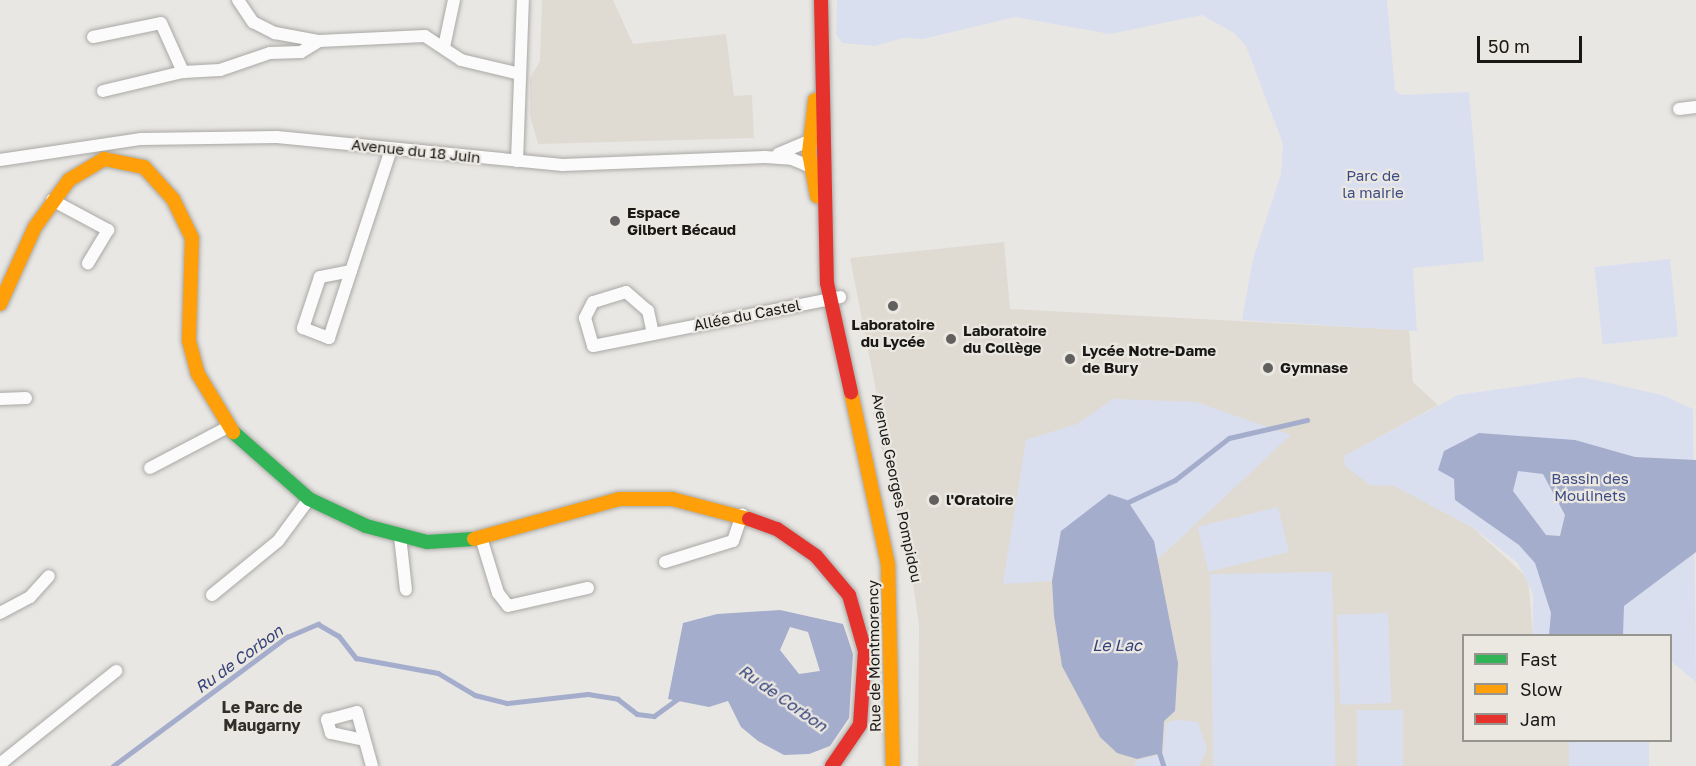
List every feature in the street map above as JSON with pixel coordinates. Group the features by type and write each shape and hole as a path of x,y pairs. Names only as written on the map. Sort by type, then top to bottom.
{"main road":[{"name":"Avenue Georges Pompidou","path":"821,0 827,163 824,222"},
{"name":"Avenue Georges Pompidou","path":"821,25 811,141 813,169 824,222 835,298 885,546"},
{"path":"0,304 4,280 52,200 84,168 104,159 126,159 159,181 192,238 189,341 196,370 228,427 259,460 309,499 400,536 482,541 620,499 672,500 742,515 777,529 816,556 853,604 865,651 866,691 860,725 832,766"},
{"name":"Avenue Georges Pompidou","path":"835,298 902,589 903,766"},
{"name":"Rue de Montmorency","path":"885,546 893,616 893,766"}],"street":[{"path":"238,0 253,22 275,33 319,41 398,33 425,36 461,60 516,73"},
{"path":"444,47 454,0"},
{"path":"516,161 516,73 523,49 523,0"},
{"path":"93,37 161,23 183,72"},
{"path":"270,53 275,33"},
{"path":"103,91 183,72 220,70 270,53 301,52 319,41"},
{"path":"1679,109 1696,107"},
{"name":"Avenue du 18 Juin","path":"0,160 141,139 277,137 599,167 765,157 792,159 813,169"},
{"path":"765,157 820,138 826,145"},
{"path":"351,271 320,277 303,328 329,338 351,271 391,149"},
{"path":"813,169 827,163"},
{"path":"52,200 108,230 88,263"},
{"name":"Allée du Castel","path":"653,334 648,311 626,292 593,302 585,318 593,346 835,298"},
{"path":"0,399 26,398"},
{"path":"150,468 228,427"},
{"path":"212,595 278,542 309,499"},
{"path":"665,562 733,541 742,515"},
{"path":"400,536 406,590"},
{"path":"482,541 498,593 508,606 588,588"},
{"path":"0,613 30,597 50,576"},
{"path":"0,764 116,671"},
{"path":"364,740 372,766"}],"shaded area":[{"path":"542,0 613,0 633,44 726,34 734,96 752,95 754,138 538,144 530,116 530,78 540,61"},
{"path":"1004,242 1010,309 1409,330 1413,382 1438,405 1345,456 1370,485 1394,485 1472,527 1528,578 1533,634 1462,634 1462,742 1569,742 1578,766 918,766 919,626 913,583 873,413 880,411 850,258"}],"green space":[{"name":"Parc de la mairie","path":"837,0 1387,0 1395,90 1401,95 1469,92 1484,261 1413,268 1417,331 1242,320 1253,259 1281,174 1283,144 1246,46 1234,33 1202,15 1110,34 1015,17 923,39 903,38 875,46 842,43 836,34"},
{"path":"1670,259 1678,337 1603,345 1594,267"},
{"name":"Bassin des Moulinets","path":"1582,377 1662,395 1693,409 1696,682 1672,662 1672,634 1533,634 1533,594 1518,563 1472,527 1394,486 1370,485 1345,466 1344,456 1458,395"},
{"path":"1113,399 1196,402 1291,435 1157,560 1154,541 1061,531 1052,581 1003,584 1026,440 1077,424"},
{"path":"1278,507 1289,552 1209,572 1197,527"},
{"path":"1332,572 1335,766 1213,766 1210,574"},
{"path":"1388,613 1391,703 1340,705 1337,615"},
{"path":"1357,710 1403,710 1403,766 1357,766"},
{"path":"1177,720 1198,722 1207,749 1199,766 1134,766 1137,760 1163,754 1166,723"},
{"path":"1569,742 1649,742 1649,766 1569,766"}],"water":[{"name":"Bassin des Moulinets","path":"1479,433 1575,440 1635,457 1696,460 1696,552 1624,606 1623,634 1549,634 1551,613 1535,563 1519,545 1455,500 1454,479 1438,470 1444,451","holes":["1518,471 1543,474 1565,515 1560,536 1546,535 1513,491"]},
{"name":"Le Lac","path":"1109,494 1127,500 1154,541 1178,663 1175,711 1164,721 1162,753 1137,759 1117,753 1100,737 1062,666 1054,616 1052,581 1061,531"},
{"path":"780,610 843,624 853,654 849,718 830,746 809,754 784,755 758,741 741,727 728,701 709,707 668,699 683,623 717,614","holes":["790,627 808,632 820,671 799,674 780,650"]}],"waterway":[{"name":"Ru de Corbon","path":"1124,504 1175,480 1229,438 1307,420"},
{"name":"Ru de Corbon","path":"113,766 287,637 318,624 339,636 356,658 438,673 475,695 507,703 588,694 618,699 637,714 654,716 682,696"},
{"name":"Ru de Corbon","path":"1158,748 1164,766"}],"traffic: fast":[{"path":"233,432 309,499 366,526 427,542 474,539"}],"traffic: slow":[{"path":"815,100 809,153 817,196"},
{"path":"0,304 35,227 69,180 104,159 144,167 173,199 192,238 189,341 198,374 233,432"},
{"path":"851,392 888,564 893,766"},
{"path":"474,539 619,499 672,499 749,519"}],"traffic: jam":[{"path":"821,0 827,283 851,392"},
{"path":"749,519 777,529 816,556 849,595 865,651 860,725 832,766"}],"place":[{"name":"Espace Gilbert Bécaud","path":"615,221"},
{"name":"Laboratoire du Lycée","path":"893,306"},
{"name":"Laboratoire du Collège","path":"951,339"},
{"name":"Lycée Notre-Dame de Bury","path":"1070,359"},
{"name":"Gymnase","path":"1268,368"},
{"name":"l'Oratoire","path":"934,500"}],"district":[{"name":"Le Parc de Maugarny","path":"262,716"}]}
